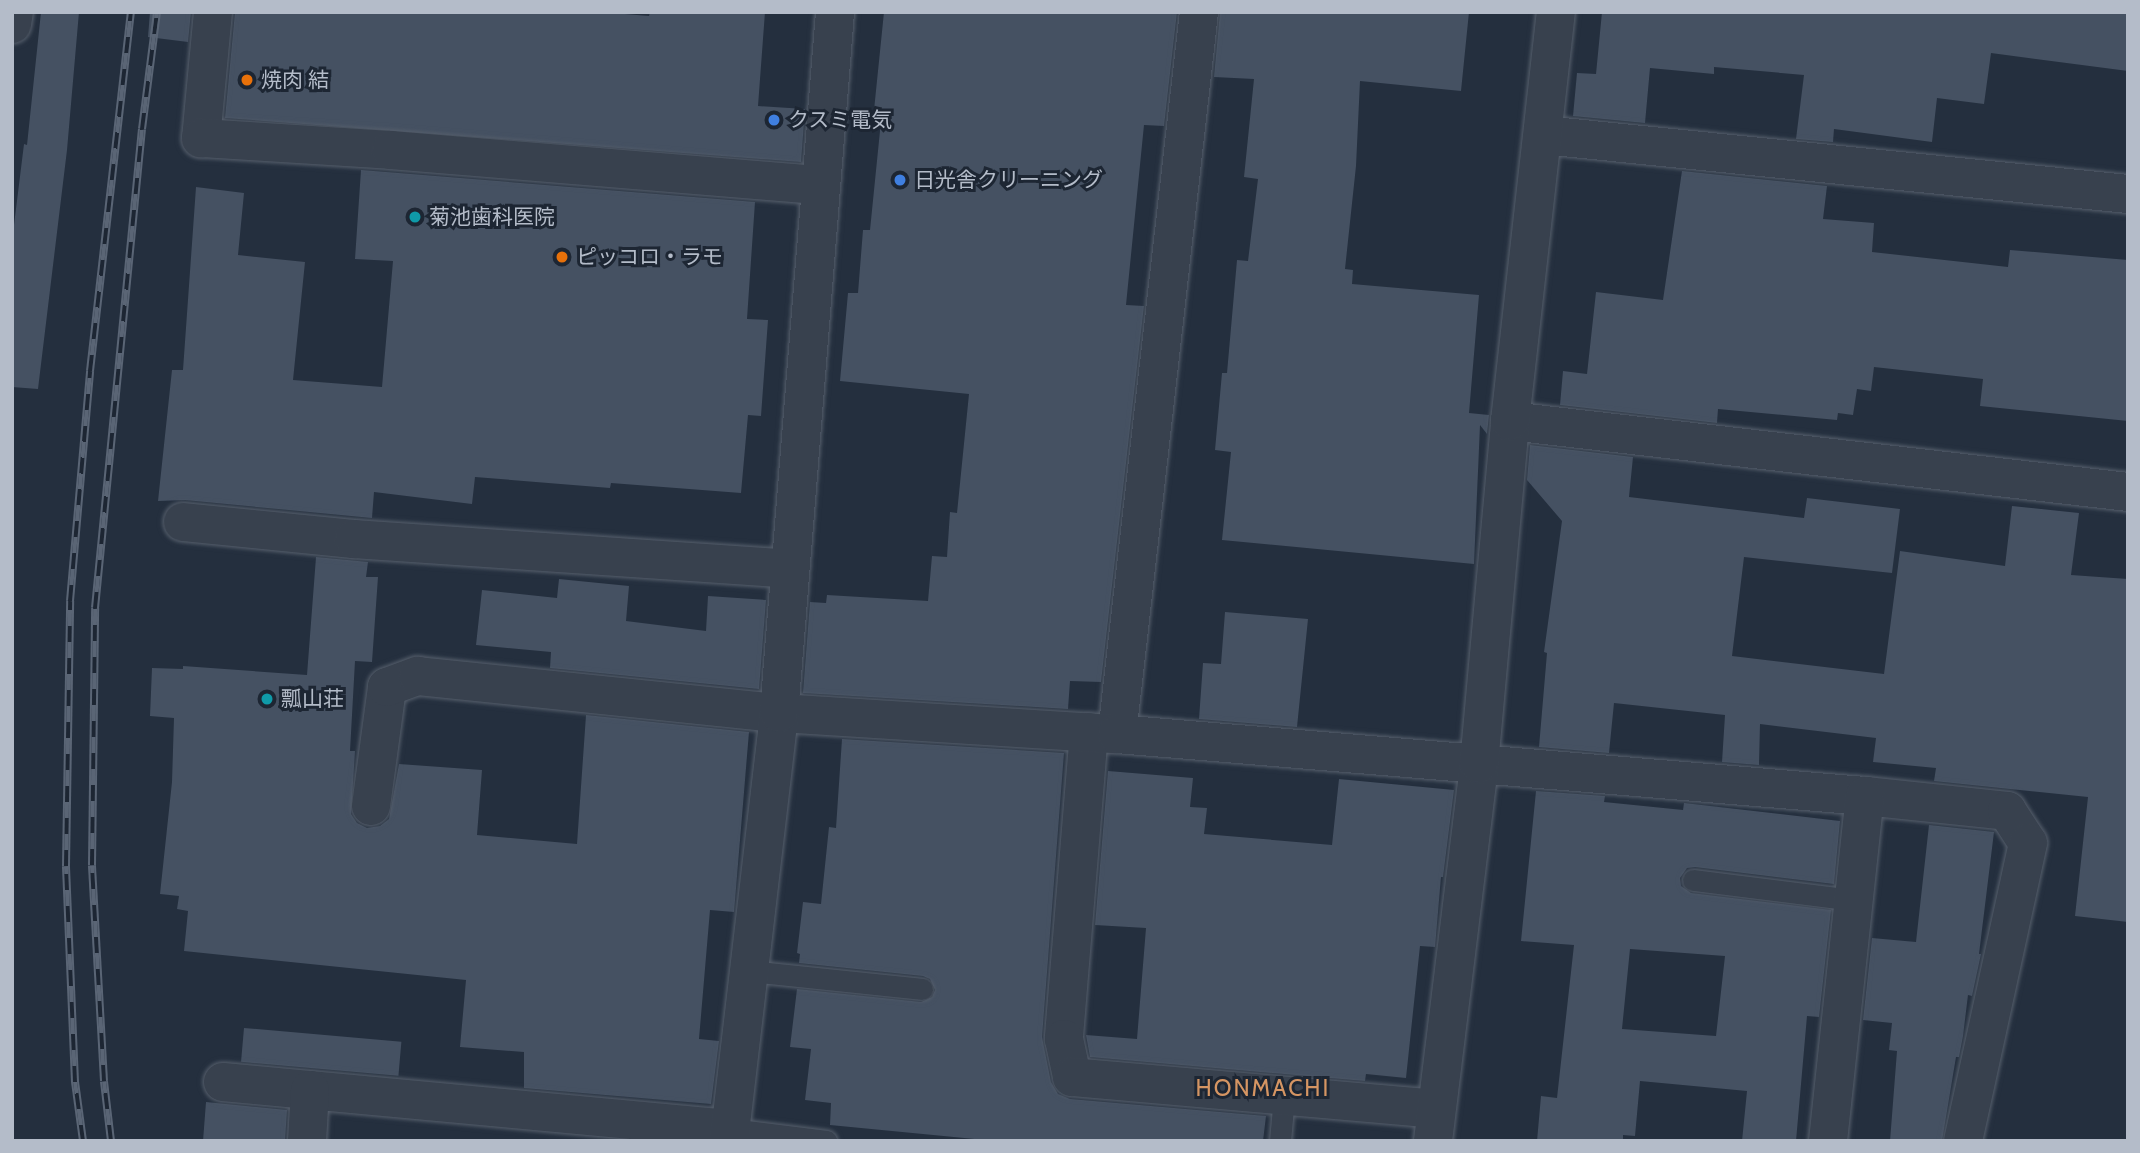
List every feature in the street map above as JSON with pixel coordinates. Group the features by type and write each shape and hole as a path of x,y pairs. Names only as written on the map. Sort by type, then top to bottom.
{"street":[{"path":"12,24 14,12"},
{"path":"214,12 201,138 366,148 820,185"},
{"path":"223,1082 738,1134 764,972 789,569 835,12"},
{"path":"1199,12 1064,1039 1072,1077 1284,1096 1434,1125 1479,764 1510,421 1556,12"},
{"path":"1543,135 2128,194"},
{"path":"1510,421 2128,492"},
{"path":"183,522 354,539 789,569"},
{"path":"371,806 387,687 418,676 779,713 1103,733 1864,796 2007,811 2028,844 1963,1141"},
{"path":"1828,1141 1864,796"},
{"path":"307,1141 310,1090"}],"lane":[{"path":"1693,880 1854,900"},
{"path":"764,972 922,989"},
{"path":"1280,1141 1284,1096"},
{"path":"738,1134 826,1141"}],"building":[{"path":"41,12 79,12 67,150 38,389 12,387 12,241 24,144 27,145"},
{"path":"150,12 191,12 188,42 148,37"},
{"path":"235,12 601,12 649,16 650,12 765,12 758,106 805,109 801,162 225,118"},
{"path":"884,12 1177,12 1164,126 1144,125 1126,305 1144,306 1101,682 1070,681 1068,709 803,693 810,602 826,603 827,595 928,601 932,556 947,557 950,512 957,513 969,394 840,381 848,293 858,293 863,230 870,230 881,121 873,120"},
{"path":"1220,12 1469,12 1461,91 1360,81 1356,166 1345,269 1353,270 1352,284 1479,295 1469,413 1489,415 1487,434 1480,425 1474,564 1222,540 1231,452 1215,450 1222,373 1227,373 1237,260 1248,261 1258,179 1244,177 1254,79 1214,77"},
{"path":"1602,12 2128,12 2128,71 1991,53 1984,104 1937,98 1932,142 1834,129 1833,142 1796,139 1804,75 1714,67 1714,74 1650,68 1645,123 1573,116 1577,73 1596,74"},
{"path":"361,170 755,202 747,319 768,320 761,416 748,415 741,493 611,483 610,488 475,477 472,504 374,492 372,518 185,500 158,501 172,370 183,370 196,187 244,193 238,255 305,262 293,380 382,387 393,261 355,259"},
{"path":"1682,171 1827,186 1823,219 1874,223 1872,252 2008,267 2010,250 2128,260 2128,421 1980,406 1983,379 1874,367 1871,391 1857,389 1853,415 1838,413 1837,420 1718,409 1717,423 1560,405 1563,371 1587,374 1596,292 1663,300"},
{"path":"1530,445 1633,457 1629,497 1804,518 1807,498 1900,509 1892,573 1744,557 1732,656 1884,674 1900,551 2005,566 2012,506 2079,513 2071,575 2128,579 2128,922 2075,916 2088,797 1934,781 1936,768 1873,762 1876,738 1760,724 1759,765 1722,762 1725,715 1614,703 1609,753 1539,747 1547,653 1544,652 1562,521 1527,480"},
{"path":"316,557 368,562 366,577 378,577 372,662 355,661 350,751 355,751 351,814 357,823 367,828 380,826 389,819 399,764 482,770 477,835 577,844 586,715 749,732 734,912 710,910 699,1039 719,1041 711,1104 524,1088 524,1052 460,1047 466,980 184,951 188,911 177,909 179,896 160,894 172,782 174,718 150,716 152,668 183,669 183,666 307,675"},
{"path":"559,579 629,586 626,621 706,631 708,596 766,600 759,689 550,668 551,652 476,645 482,590 557,598"},
{"path":"1225,612 1308,619 1297,727 1199,719 1203,663 1221,664"},
{"path":"842,739 1064,753 1042,1037 1051,1082 1058,1094 1070,1099 1266,1116 1263,1141 995,1141 830,1125 831,1103 805,1100 811,1049 790,1047 797,989 921,1002 932,997 935,990 930,979 923,976 799,963 800,954 797,953 803,902 821,904 829,827 836,828"},
{"path":"1108,771 1193,778 1190,807 1207,808 1204,834 1332,845 1339,779 1454,790 1441,877 1435,947 1420,946 1406,1078 1366,1074 1365,1081 1090,1057 1086,1035 1137,1039 1146,928 1095,925"},
{"path":"1536,791 1605,796 1604,802 1683,810 1684,803 1840,821 1834,884 1695,867 1687,868 1680,878 1681,886 1691,893 1831,910 1819,1017 1807,1016 1796,1141 1742,1141 1747,1091 1640,1081 1635,1136 1623,1135 1623,1141 1537,1141 1541,1096 1557,1098 1574,945 1521,941","holes":["1630,949 1725,956 1716,1036 1622,1029"]},
{"path":"1929,825 1994,832 1981,954 1972,996 1968,995 1963,1036 1959,1057 1956,1057 1942,1141 1890,1141 1897,1051 1889,1050 1892,1023 1863,1020 1872,938 1916,942"},
{"path":"244,1028 401,1042 398,1076 241,1062"},
{"path":"206,1102 287,1110 285,1141 203,1141"}],"railway":[{"path":"83,1141 75,1082 66,866 70,601 90,371 131,12"},
{"path":"111,1141 104,1081 92,865 95,608 142,129 157,12"}],"place":[{"name":"焼肉 結","path":"247,80"},
{"name":"クスミ電気","path":"774,120"},
{"name":"日光舎クリーニング","path":"900,180"},
{"name":"菊池歯科医院","path":"415,217"},
{"name":"ピッコロ・ラモ","path":"562,257"},
{"name":"瓢山荘","path":"267,699"}],"district":[{"name":"HONMACHI","path":"1263,1088"}]}
